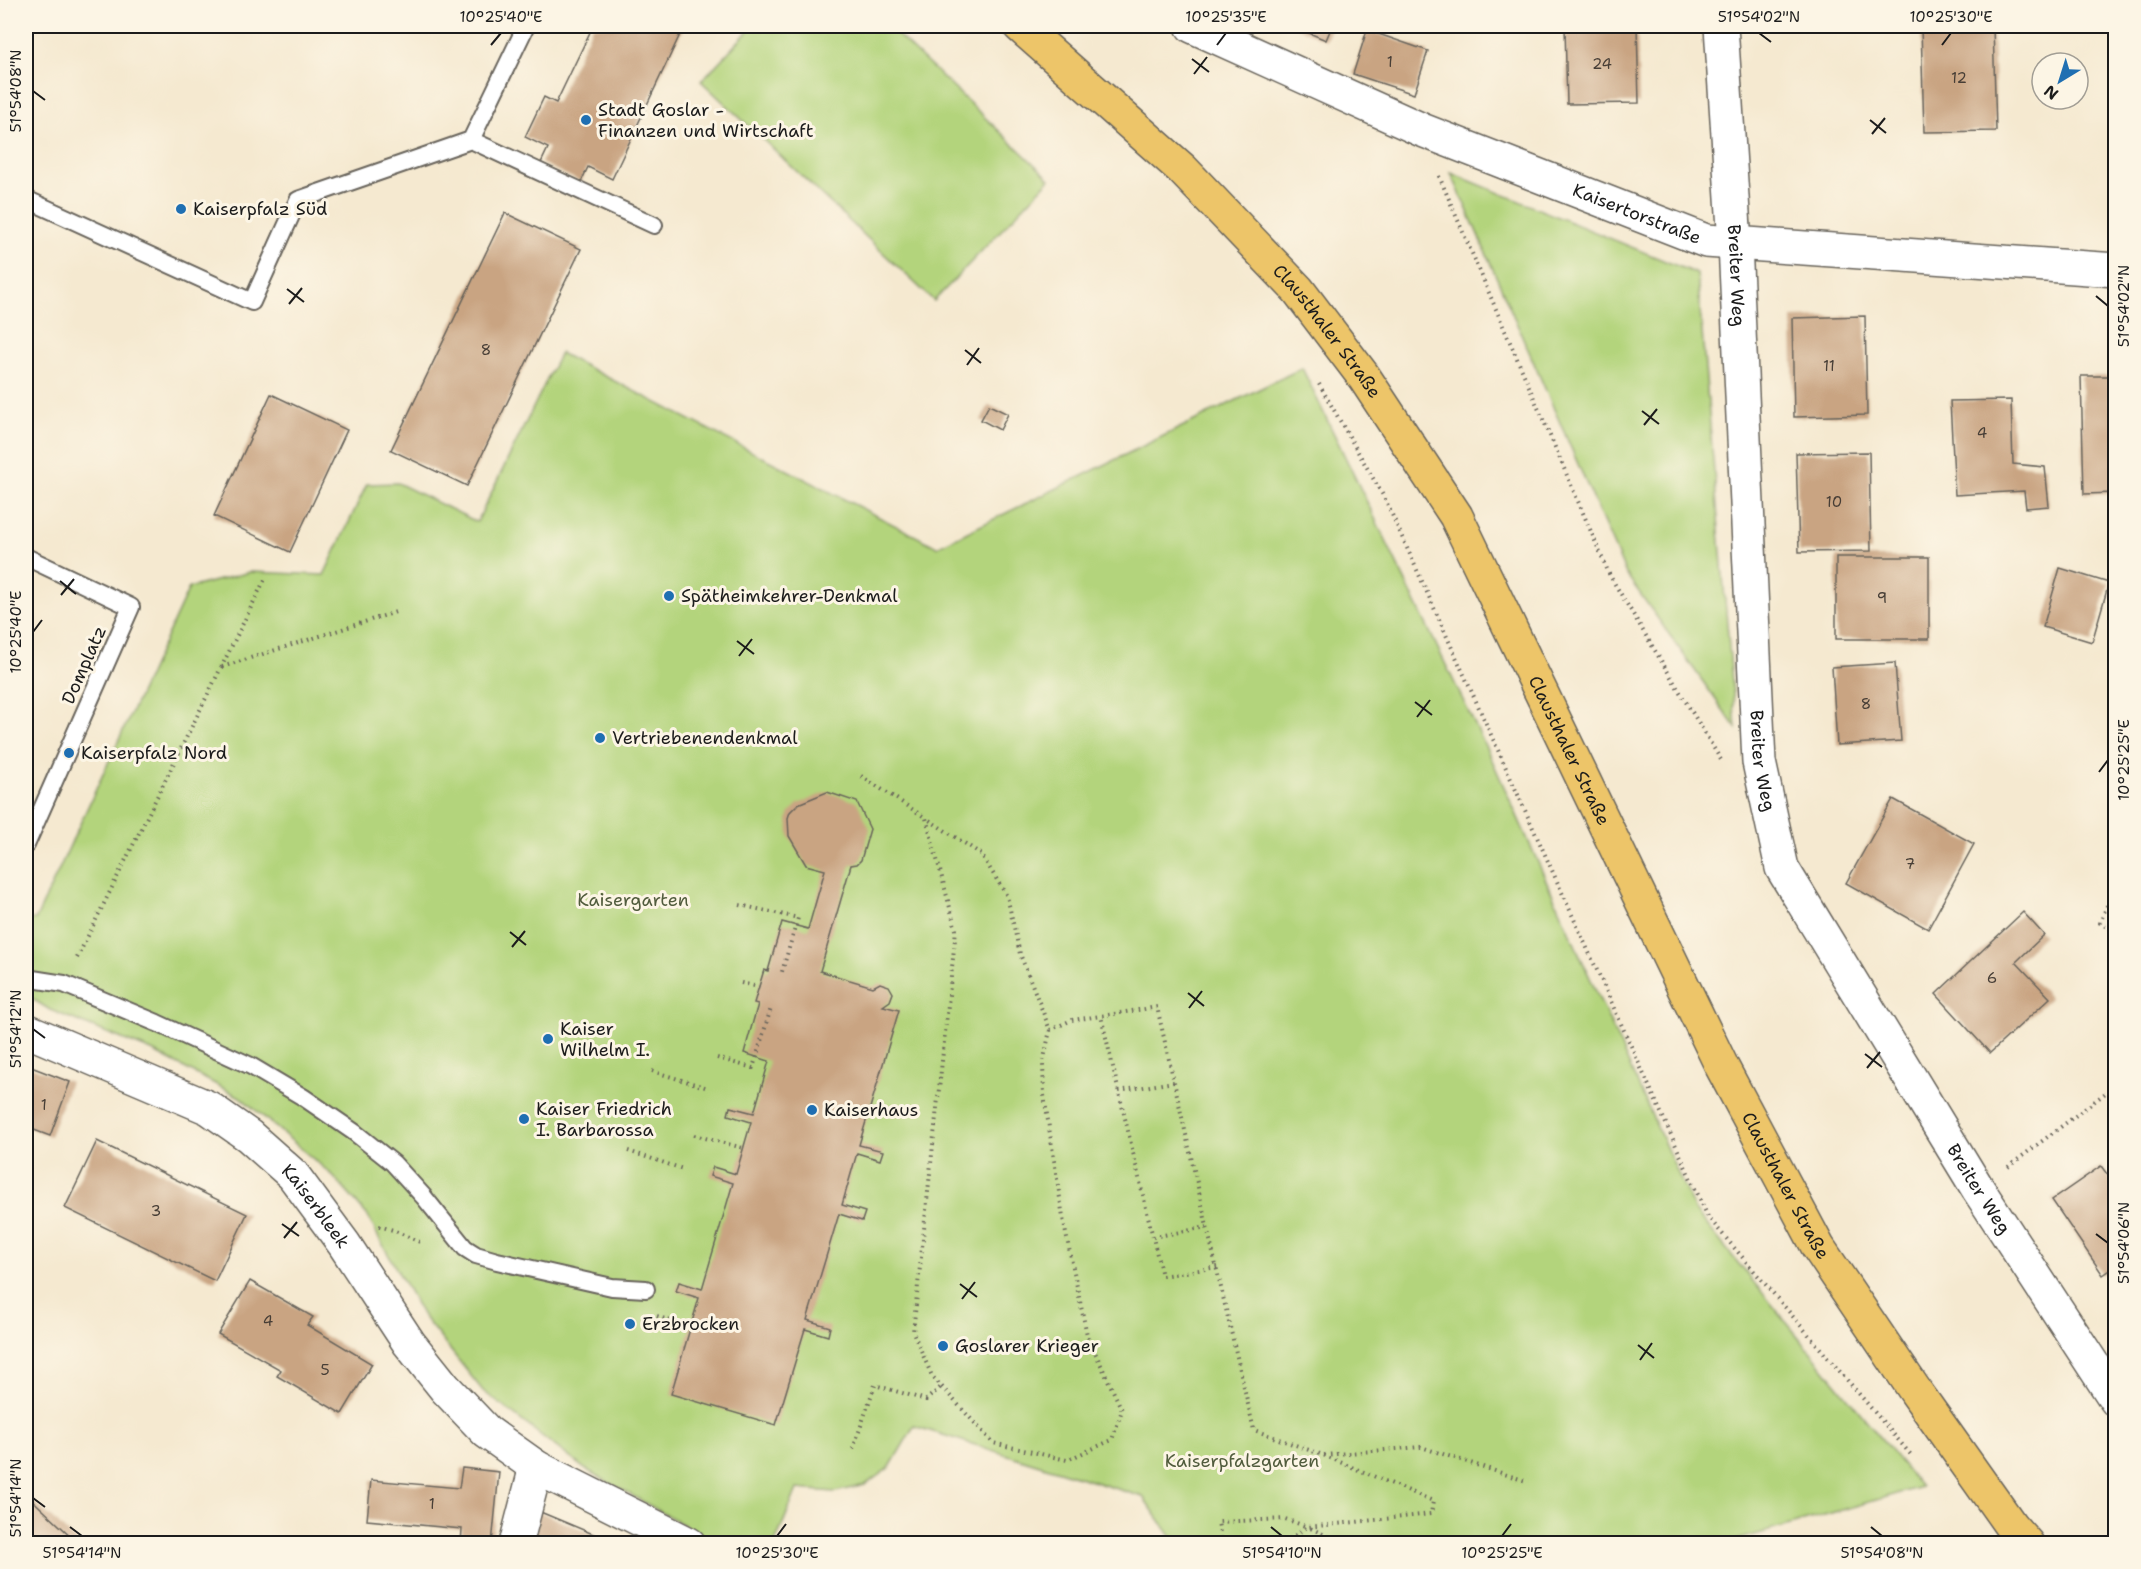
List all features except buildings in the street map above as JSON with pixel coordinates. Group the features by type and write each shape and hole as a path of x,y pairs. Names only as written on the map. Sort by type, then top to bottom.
{"main road":[{"name":"Clausthaler Straße","path":"1020,26 1182,169 1298,290 1364,377 1456,516 1722,1067 1818,1247 1916,1392 2026,1544"}],"street":[{"name":"Kaisertorstraße","path":"1192,26 1422,130 1706,241 2115,270"},
{"name":"Breiter Weg","path":"1721,26 1735,244 1759,762 1782,868 1978,1189 2115,1400"},
{"name":"Kaiserbleek","path":"26,1030 209,1108 249,1136 287,1168 344,1244 409,1343 445,1388 488,1432 536,1467 689,1544"},
{"path":"516,1544 536,1467"}],"lane":[{"path":"471,140 526,26"},
{"path":"26,200 252,302 298,200 471,140 654,225"},
{"name":"Domplatz","path":"26,558 131,607 26,845"},
{"path":"26,978 64,984 157,1023 251,1066 303,1097 354,1132 393,1163 465,1248 476,1255 612,1287 646,1289"}],"path":[{"path":"1422,130 1427,148 1611,576 1722,763"},
{"path":"1319,383 1385,499 1708,1217 1914,1458"},
{"path":"64,984 266,577"},
{"path":"221,667 399,611"},
{"path":"861,776 926,818 981,854 1007,896 1020,954 1050,1030 1043,1064 1044,1095 1064,1224 1087,1335 1122,1410 1112,1440 1067,1460 993,1443 932,1376 913,1332 956,930 926,818"},
{"path":"2115,883 2100,923 2115,932"},
{"path":"740,905 798,918 781,975"},
{"path":"741,983 759,987"},
{"path":"1050,1030 1072,1020 1157,1007 1254,1430 1323,1455 1433,1501 1431,1514 1308,1527 1284,1543 1273,1544"},
{"path":"717,1058 753,1068 771,1008"},
{"path":"1101,1016 1162,1276 1217,1267"},
{"path":"652,1071 708,1088"},
{"path":"1119,1091 1174,1082"},
{"path":"1978,1189 2115,1085"},
{"path":"694,1135 743,1148"},
{"path":"628,1151 684,1169"},
{"path":"373,1225 393,1230 423,1243"},
{"path":"1153,1237 1208,1227"},
{"path":"669,1320 690,1328"},
{"path":"853,1449 875,1385 926,1400 941,1387"},
{"path":"1323,1455 1421,1447 1526,1481"},
{"path":"1222,1544 1218,1522 1285,1519 1344,1544"}],"green space":[{"path":"753,26 888,26 1050,179 934,301 701,81"},
{"path":"1451,173 1697,274 1736,728 1626,574"},
{"name":"Kaisergarten","path":"560,353 937,547 1302,368 1492,760 1694,1209 1921,1487 1727,1543 1176,1543 1143,1497 914,1426 890,1467 865,1485 835,1492 797,1489 775,1543 716,1543 585,1469 483,1391 423,1316 368,1216 331,1174 240,1097 152,1051 50,1010 26,995 26,920 36,919 189,588 250,572 324,575 367,484 398,483 477,522"}],"place":[{"name":"Stadt Goslar - Finanzen und Wirtschaft","path":"586,120"},
{"name":"Kaiserpfalz Süd","path":"181,209"},
{"name":"Spätheimkehrer-Denkmal","path":"669,596"},
{"name":"Vertriebenendenkmal","path":"600,738"},
{"name":"Kaiserpfalz Nord","path":"69,753"},
{"name":"Kaiser Wilhelm I.","path":"548,1039"},
{"name":"Kaiserhaus","path":"812,1110"},
{"name":"Kaiser Friedrich I. Barbarossa","path":"524,1119"},
{"name":"Erzbrocken","path":"630,1324"},
{"name":"Goslarer Krieger","path":"943,1346"}],"park label":[{"name":"Kaiserpfalzgarten","path":"1242,1461"}]}
